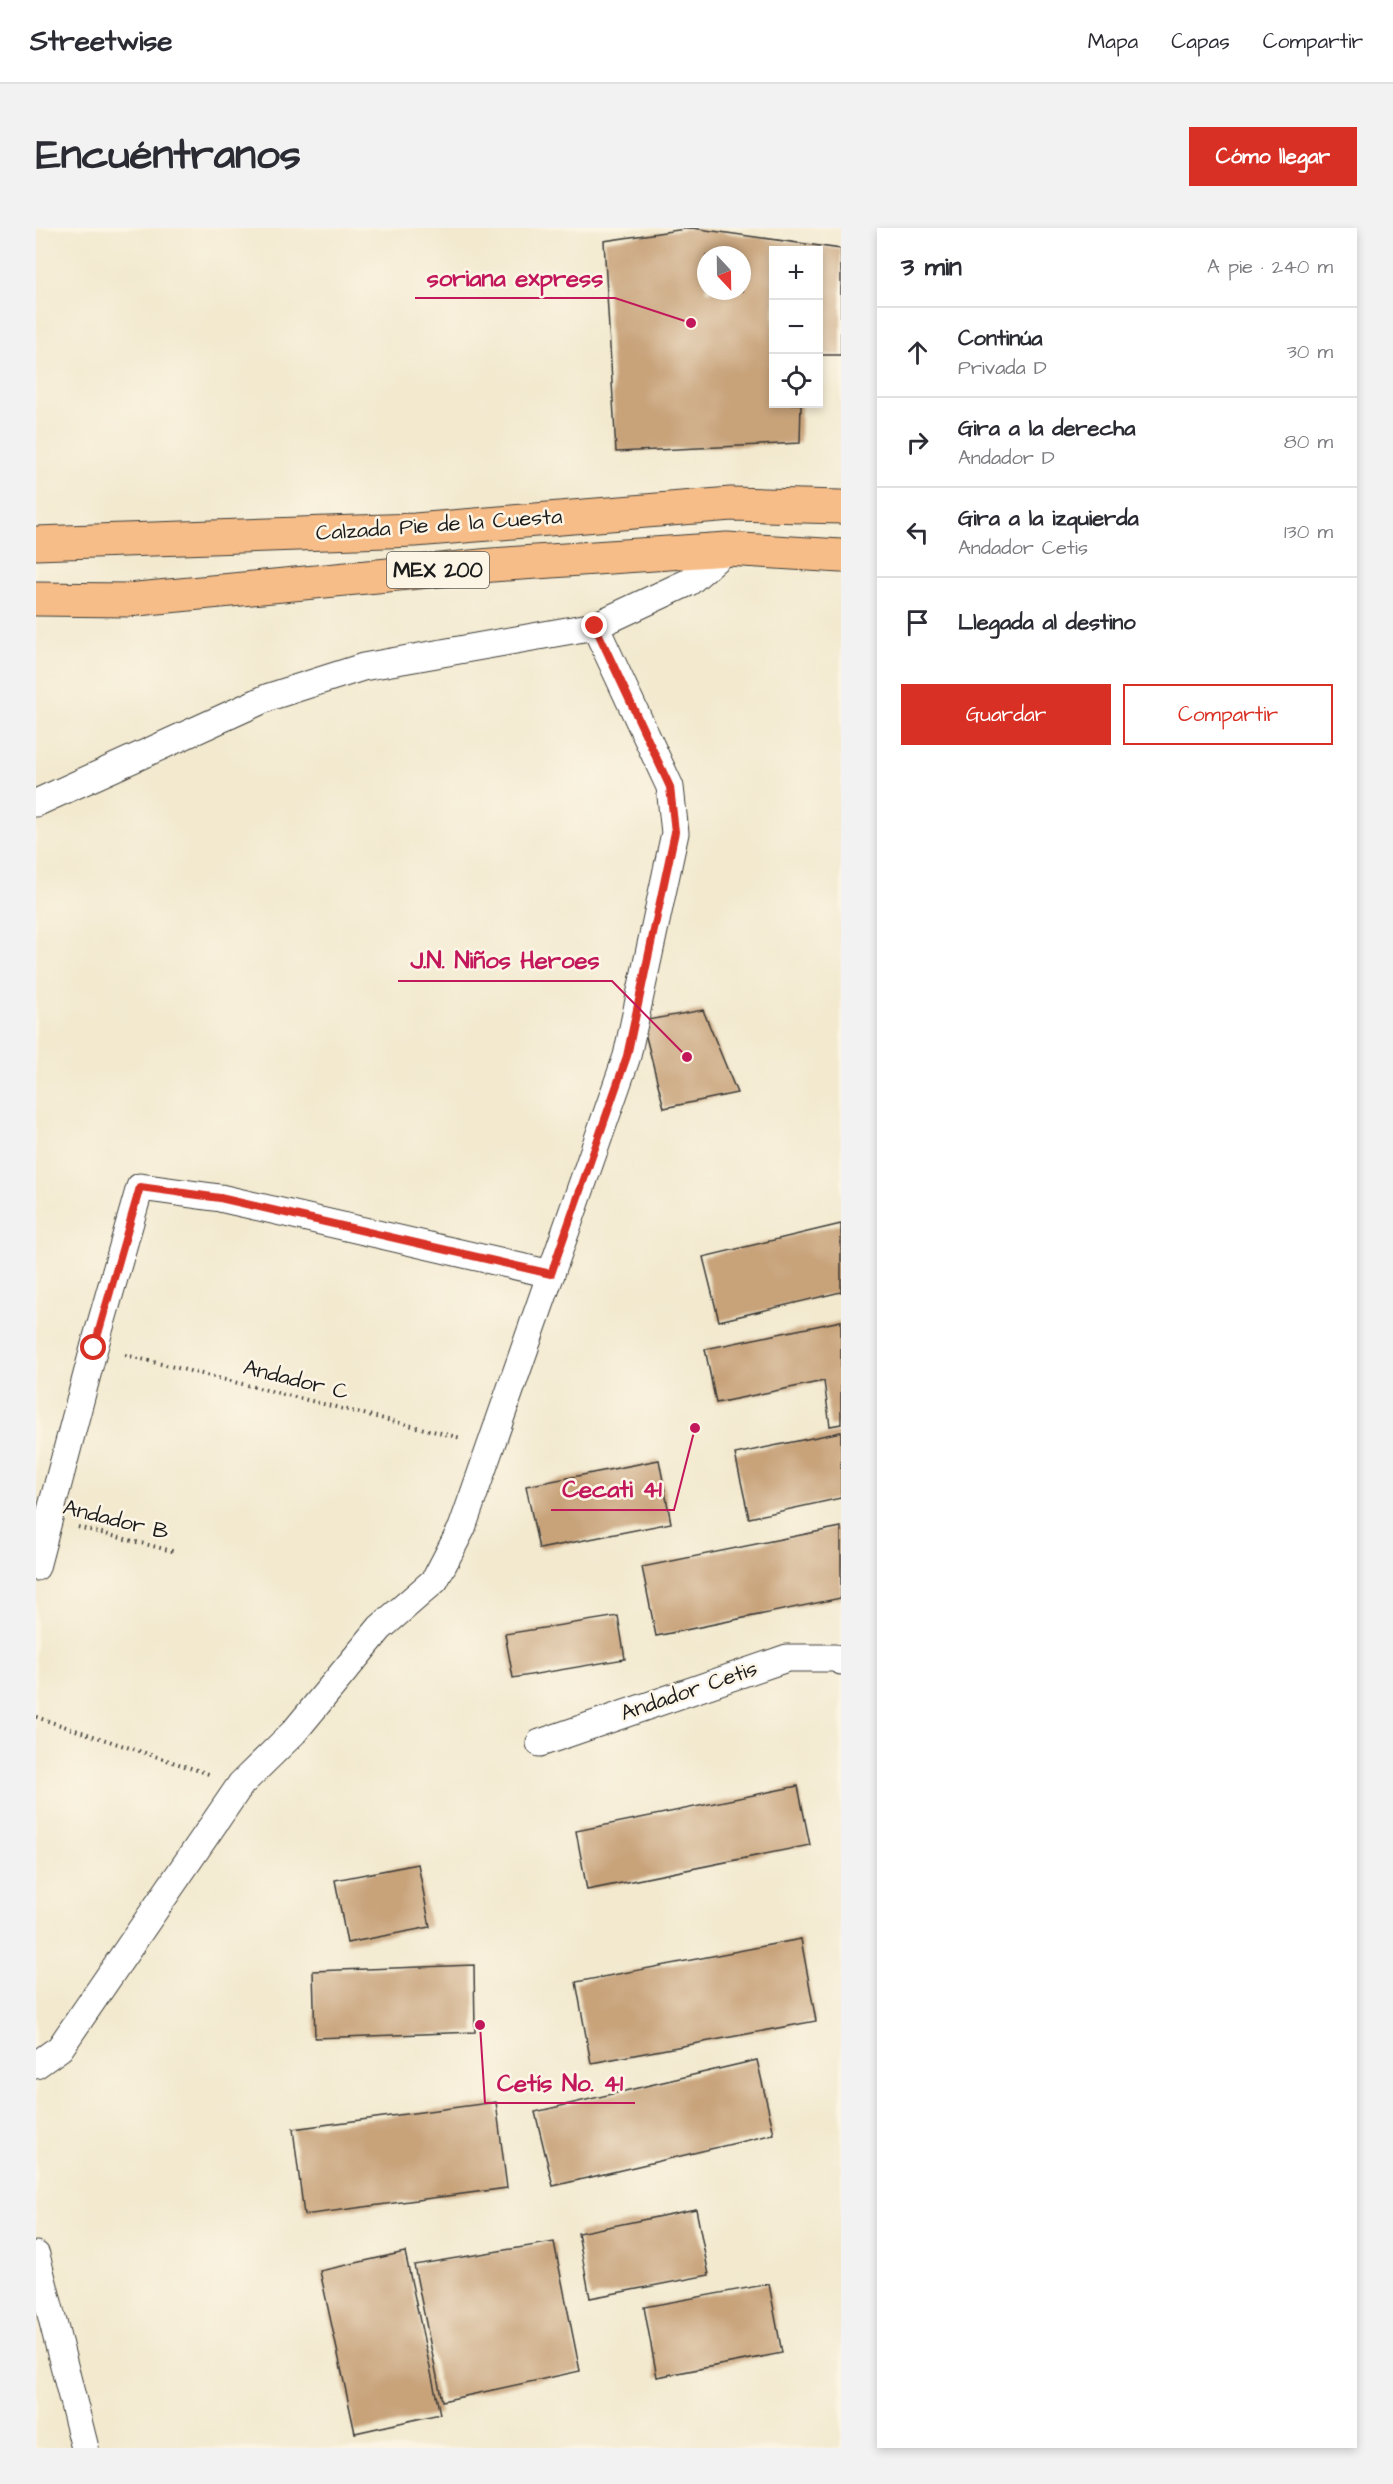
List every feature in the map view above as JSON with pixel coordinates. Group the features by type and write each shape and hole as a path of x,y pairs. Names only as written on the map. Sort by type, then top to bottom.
{"main road":[{"name":"Calzada Pie de la Cuesta","path":"36,543 415,530 731,504 841,507"},
{"name":"Calzada Pie de la Cuesta","path":"36,599 127,600 492,565 727,549 841,556"}],"street":[{"path":"36,803 269,697 363,667 595,626 689,582 727,549"},
{"path":"36,2065 60,2048 241,1784 294,1732 380,1628 435,1580 462,1528 627,1056 675,832 670,787 595,626"},
{"path":"36,1567 94,1348 140,1187 220,1198 551,1274"},
{"name":"Andador Cetis","path":"540,1743 787,1658 836,1658 841,1661"},
{"path":"36,2255 85,2448"}],"path":[{"name":"Andador C","path":"94,1348 491,1445"},
{"name":"Andador B","path":"48,1520 177,1552"},
{"path":"36,1717 241,1784"}],"building":[{"path":"692,228 820,246 769,246 769,408 801,408 800,443 616,452 604,241"},
{"path":"823,246 841,249 841,355 823,355"},
{"path":"703,1010 737,1093 664,1108 642,1021"},
{"path":"841,1224 841,1292 719,1321 703,1257"},
{"path":"841,1321 841,1424 830,1426 824,1381 716,1403 705,1349"},
{"path":"841,1432 841,1498 749,1518 735,1454"},
{"path":"659,1460 671,1523 539,1549 526,1486"},
{"path":"841,1527 841,1598 656,1636 642,1567"},
{"path":"618,1616 625,1659 513,1678 505,1634"},
{"path":"798,1786 810,1845 587,1890 576,1831"},
{"path":"418,1864 430,1927 347,1943 335,1880"},
{"path":"801,1939 816,2021 591,2063 576,1982"},
{"path":"474,1965 475,2032 315,2038 313,1971"},
{"path":"757,2060 774,2134 553,2186 535,2112"},
{"path":"496,2102 507,2188 304,2215 293,2129"},
{"path":"696,2209 709,2275 590,2298 578,2233"},
{"path":"554,2242 580,2371 442,2401 414,2265"},
{"path":"405,2252 440,2414 355,2433 320,2271"},
{"path":"769,2284 782,2353 657,2377 644,2307"}],"place":[{"name":"soriana express","path":"691,323"},
{"name":"J.N. Niños Heroes","path":"687,1057"},
{"name":"Cecati 41","path":"695,1428"},
{"name":"Cetís No. 41","path":"480,2025"}],"route":[{"path":"94,1348 140,1187 220,1198 551,1274 594,1144 627,1056 675,832 670,787 595,626"}]}
